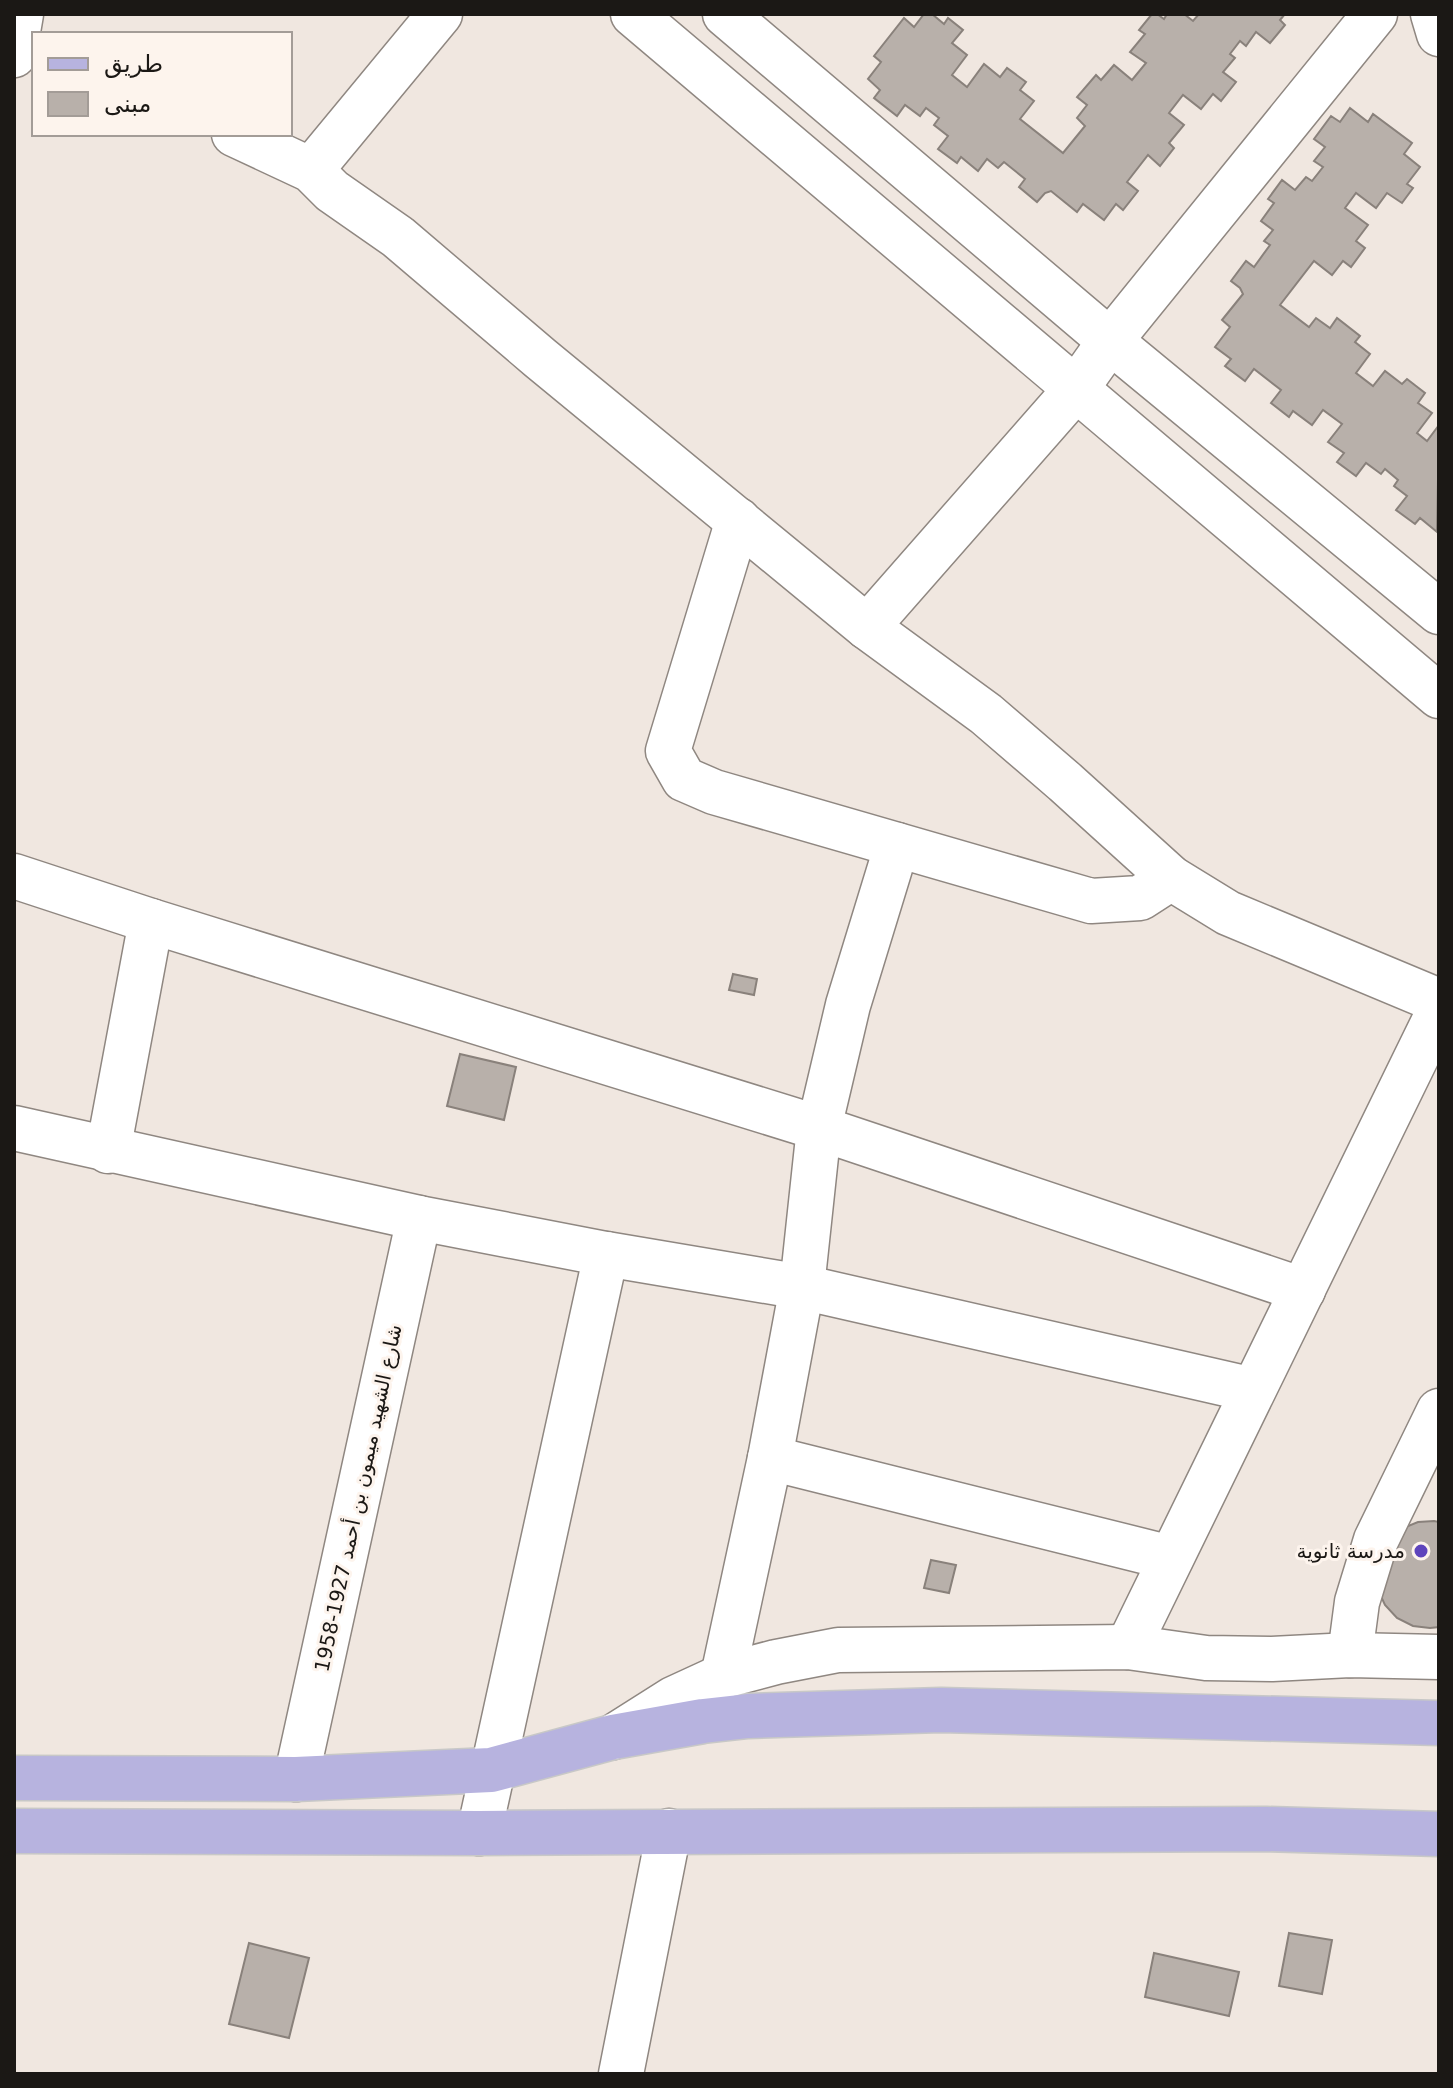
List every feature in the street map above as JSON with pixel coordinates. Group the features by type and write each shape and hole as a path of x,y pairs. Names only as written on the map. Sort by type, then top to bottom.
{"main road":[{"path":"14,1778 296,1779 491,1770 613,1737 748,1716 941,1710 1439,1723"},
{"path":"14,1831 479,1833 1266,1829 1439,1834"}],"street":[{"path":"14,55 21,14"},
{"path":"311,170 440,14"},
{"path":"633,14 1439,696"},
{"path":"725,14 1110,341 1439,612"},
{"path":"867,627 1076,389 1110,341 1375,14"},
{"path":"1433,14 1439,34"},
{"path":"238,136 311,170 332,191 398,237 867,627 986,714 1171,878 1228,913 1439,1001"},
{"path":"738,520 668,751 684,779 714,792 1091,901 1140,898 1171,878"},
{"path":"723,1676 770,1458 802,1287 819,1128 848,1005 897,845"},
{"path":"14,876 819,1128 1303,1290"},
{"path":"108,1151 151,921"},
{"path":"1128,1647 1439,1011"},
{"path":"14,1128 419,1218 802,1287 1253,1390"},
{"name":"شارع الشهيد ميمون بن أحمد 1927-1958","path":"296,1779 419,1218"},
{"path":"479,1833 606,1254"},
{"path":"1350,1655 1357,1602 1376,1540 1439,1411"},
{"path":"770,1458 1171,1558"},
{"path":"613,1737 673,1699 723,1676 838,1650 1128,1647 1206,1658 1439,1657"},
{"path":"621,2074 669,1831"}],"building":[{"path":"924,14 932,14 944,24 948,18 963,30 952,43 967,55 952,75 967,87 984,64 1000,77 1007,68 1026,82 1020,90 1034,101 1020,119 1063,153 1085,126 1077,118 1087,105 1077,97 1096,75 1101,80 1114,65 1132,80 1146,63 1130,52 1145,34 1139,30 1152,14 1164,19 1167,14 1184,14 1193,21 1199,14 1285,14 1280,20 1285,25 1270,43 1256,32 1246,46 1240,41 1230,54 1235,58 1223,72 1236,82 1221,101 1213,94 1201,109 1183,95 1169,113 1184,125 1169,143 1174,148 1160,166 1148,155 1127,182 1138,191 1123,210 1116,204 1104,220 1083,204 1077,212 1051,191 1037,202 1019,187 1025,179 1004,162 998,168 987,159 978,171 961,157 957,163 938,149 948,136 934,125 939,118 926,108 920,116 905,105 897,116 874,98 880,90 868,79 881,62 874,56 904,18 914,27"},
{"path":"1350,108 1368,122 1373,114 1412,143 1404,154 1420,167 1407,184 1413,188 1402,203 1387,193 1376,208 1356,193 1345,208 1368,225 1356,241 1365,248 1351,267 1343,261 1332,275 1314,261 1280,305 1309,327 1316,318 1330,328 1337,318 1360,336 1355,342 1370,354 1356,373 1373,386 1385,371 1402,384 1407,379 1425,393 1418,403 1432,413 1417,433 1427,441 1439,425 1437,532 1420,518 1415,524 1396,510 1407,496 1394,486 1398,480 1385,469 1381,474 1366,463 1356,476 1337,462 1344,453 1328,442 1342,424 1323,410 1312,425 1293,411 1289,417 1271,403 1281,390 1254,369 1245,381 1225,366 1231,359 1215,347 1230,327 1222,320 1243,294 1231,281 1246,261 1254,267 1270,245 1264,241 1273,230 1261,221 1274,203 1268,199 1282,180 1295,190 1306,177 1312,181 1323,167 1314,161 1325,147 1314,139 1331,116 1340,122"},
{"path":"733,974 757,979 754,995 729,990"},
{"path":"460,1054 516,1067 504,1120 447,1106"},
{"name":"مدرسة ثانوية","path":"1418,1522 1439,1522 1439,1627 1413,1626 1397,1618 1385,1605 1378,1590 1401,1529"},
{"path":"931,1560 956,1565 949,1593 924,1588"},
{"path":"1289,1933 1332,1940 1322,1994 1279,1986"},
{"path":"249,1943 309,1958 289,2038 229,2024"},
{"path":"1154,1953 1239,1972 1229,2016 1145,1997"}],"place":[{"name":"مدرسة ثانوية","path":"1421,1551"}]}
